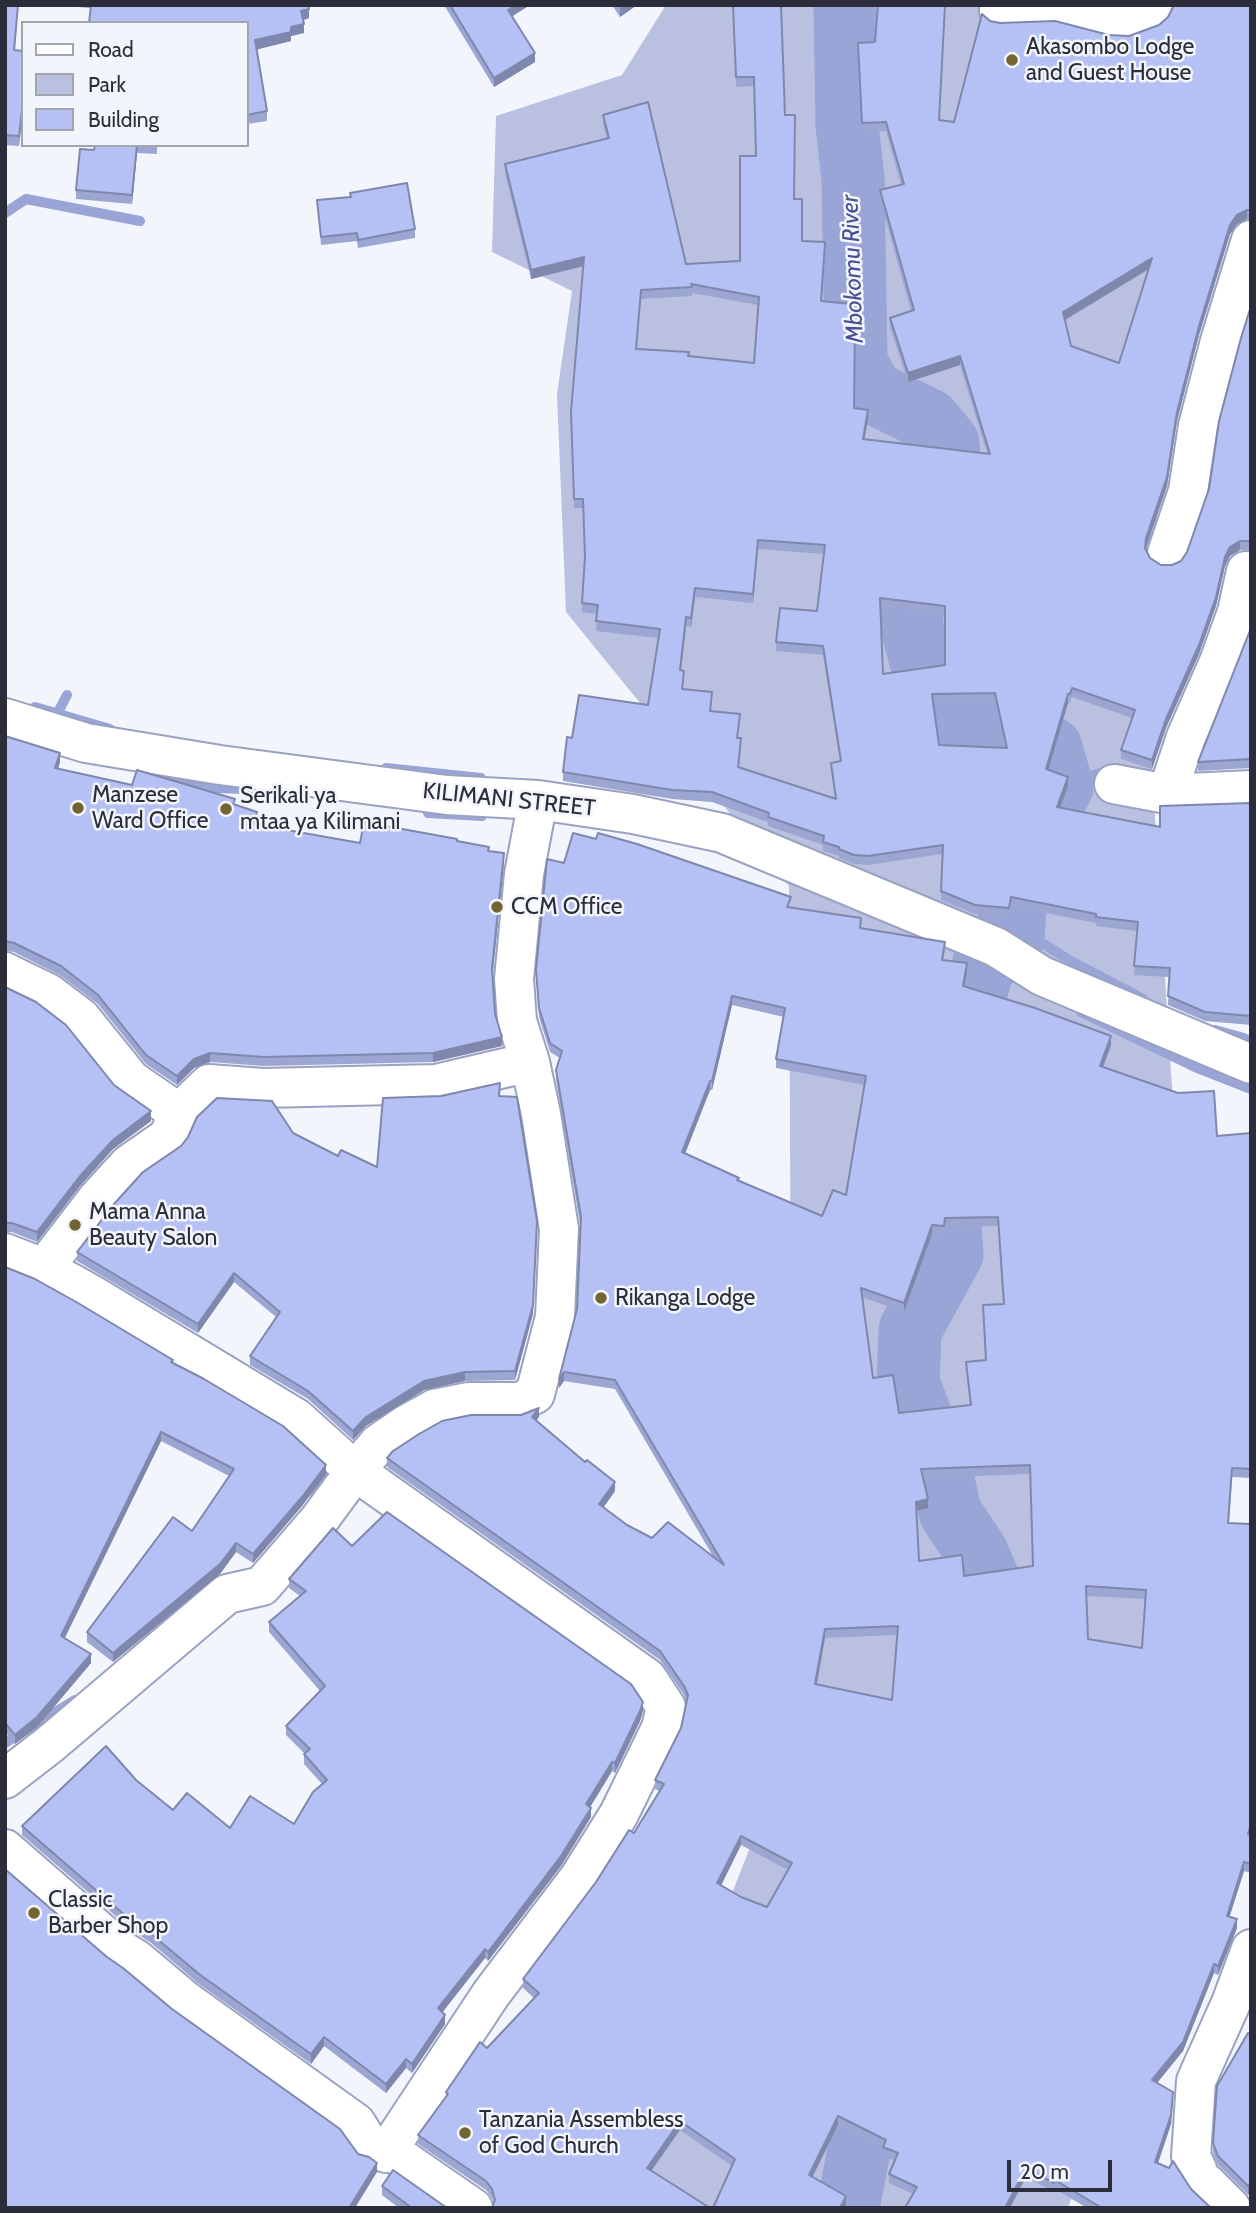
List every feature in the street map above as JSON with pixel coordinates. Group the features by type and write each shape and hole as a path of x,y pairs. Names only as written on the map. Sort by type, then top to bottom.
{"street":[{"path":"999,10 1058,8 1114,23 1129,23 1150,13 1156,5"},
{"path":"1167,553 1188,491 1198,426 1220,341 1251,240"},
{"path":"1167,794 1185,737 1219,662 1237,612 1246,571"},
{"name":"KILIMANI STREET","path":"5,718 86,743 220,765 447,795 538,800 633,814 722,833 996,947 1042,976 1251,1064"},
{"path":"1114,784 1167,794 1251,790"},
{"path":"5,1779 227,1594 262,1586 319,1520 378,1444 407,1423 434,1409 469,1402 520,1402 535,1394 555,1317 559,1229 530,1062 517,1021 513,979 524,874 538,800"},
{"path":"5,972 48,993 81,1018 131,1080 179,1113"},
{"path":"44,1268 97,1199 129,1164 168,1138 179,1113 209,1084 263,1088 436,1084 530,1062"},
{"path":"5,1254 44,1268 296,1419 355,1471 647,1678 658,1693 666,1712 661,1728 619,1814 579,1878 491,1994 386,2152"},
{"path":"5,1849 121,1950 136,1959 186,2001 356,2123 386,2152 473,2208"},
{"path":"1211,2187 1191,2157 1196,2081 1231,2003 1251,1949"}],"green space":[{"path":"666,5 1155,5 1170,300 1147,691 1178,1183 1138,1996 1068,2208 607,2208 753,1840 791,1365 789,886 566,612 557,394 572,291 492,252 496,116 622,75"}],"building":[{"path":"5,5 18,5 14,50 21,51 21,119 19,136 5,135"},
{"path":"91,5 308,5 309,9 301,11 304,24 291,27 291,32 255,40 267,111 248,115 248,21 89,21"},
{"path":"450,5 516,5 508,10 535,53 494,78"},
{"path":"733,5 781,5 785,115 795,115 794,199 802,199 802,241 825,242 821,301 851,304 850,320 855,320 854,408 868,410 863,439 990,454 960,356 908,373 890,318 914,310 880,190 904,184 886,122 862,123 858,43 875,42 878,5 945,5 939,120 954,122 982,14 990,21 1000,23 1055,21 1109,35 1129,36 1159,25 1168,17 1174,5 1251,5 1251,210 1237,215 1230,225 1199,326 1177,412 1167,477 1145,548 1150,558 1161,565 1172,565 1181,561 1187,552 1209,489 1219,421 1251,306 1251,541 1240,541 1230,547 1225,557 1216,597 1199,645 1166,719 1152,760 1121,750 1135,710 1072,688 1046,769 1068,777 1057,807 1160,827 1160,806 1251,803 1251,1016 1205,1012 1168,996 1170,968 1134,966 1138,922 1096,917 1096,914 1011,897 1009,908 975,905 941,891 943,845 868,856 854,855 823,842 824,836 768,817 769,813 712,792 672,790 563,772 567,737 572,738 579,695 648,705 660,629 596,621 598,605 582,603 585,557 583,499 574,499 571,412 584,257 531,270 505,164 609,138 603,115 648,102 686,264 740,261 740,156 756,156 754,77 736,77","holes":["1152,258 1119,363 1071,346 1063,312","691,284 759,297 754,363 688,356 689,352 636,349 641,290 692,287","758,540 825,545 817,611 780,608 776,642 823,646 841,761 831,763 836,799 738,767 740,714 710,711 712,692 682,689 684,671 680,670 686,617 691,618 695,588 753,594","880,598 945,606 945,665 883,674","995,693 1007,748 939,745 932,694"]},
{"path":"95,147 137,147 132,195 76,190 80,149 94,150"},
{"path":"407,183 415,229 358,240 357,233 321,237 317,200 351,197 350,193"},
{"path":"1251,628 1251,759 1198,762"},
{"path":"5,736 60,753 55,768 132,785 137,770 235,799 233,804 257,812 253,824 360,843 364,822 457,839 489,847 488,851 504,853 492,968 495,1014 502,1037 433,1053 264,1057 210,1053 194,1059 177,1076 146,1055 98,995 61,966 5,941"},
{"path":"573,833 596,839 598,833 791,897 787,907 861,918 860,928 945,942 942,960 967,963 963,986 1035,1008 1111,1036 1100,1066 1178,1093 1214,1091 1217,1136 1251,1133 1251,1469 1232,1468 1228,1523 1251,1524 1251,1824 1248,1834 1251,1835 1251,1864 1244,1862 1227,1916 1237,1919 1218,1966 1214,1964 1183,2042 1152,2080 1173,2092 1171,2115 1155,2162 1169,2168 1173,2161 1191,2189 1211,2208 1102,2208 1055,2180 1054,2183 1026,2168 1005,2208 905,2208 917,2187 889,2174 898,2153 883,2147 886,2140 838,2116 809,2175 846,2196 840,2208 713,2208 735,2159 680,2121 647,2168 710,2208 492,2208 495,2200 486,2181 418,2135 448,2094 446,2092 480,2042 487,2048 539,1993 523,1979 596,1882 629,1830 634,1833 664,1784 655,1780 681,1728 688,1695 660,1651 387,1458 393,1451 442,1421 471,1415 521,1415 539,1408 532,1417 585,1462 587,1460 615,1482 599,1504 627,1525 652,1538 668,1522 724,1565 615,1380 564,1372 559,1379 577,1309 581,1217 556,1070 562,1051 550,1043 539,1008 536,970 547,859 564,863","holes":["732,996 785,1008 776,1059 866,1076 846,1195 833,1190 822,1216 737,1180 739,1178 682,1152 712,1081","998,1217 1004,1304 983,1305 986,1360 966,1362 971,1405 899,1413 893,1375 873,1378 861,1288 904,1303 932,1225 944,1226 945,1218","1030,1465 1033,1566 964,1576 962,1555 919,1561 916,1502 928,1499 921,1469","1086,1586 1146,1590 1142,1648 1088,1639","898,1626 892,1700 815,1684 825,1629","741,1836 792,1863 767,1907 741,1897 717,1883"]},
{"path":"5,987 36,1002 66,1025 114,1085 151,1111 113,1140 80,1176 37,1232 5,1223"},
{"path":"500,1083 499,1096 517,1097 537,1221 533,1305 515,1371 465,1372 424,1381 366,1417 353,1431 308,1391 250,1356 280,1312 234,1273 198,1324 77,1252 143,1172 181,1146 197,1117 217,1098 272,1101 293,1133 338,1156 341,1150 377,1167 383,1098 441,1096"},
{"path":"5,1267 35,1279 78,1303 173,1360 171,1362 283,1426 326,1465 253,1554 236,1543 220,1564 113,1653 87,1632 173,1517 192,1531 234,1469 161,1432 61,1636 91,1654 37,1717 15,1735 5,1726"},
{"path":"387,1512 631,1684 643,1702 615,1763 612,1762 586,1804 591,1808 561,1856 488,1952 485,1949 438,2008 445,2015 412,2064 406,2059 386,2084 324,2037 311,2054 199,1974 134,1923 22,1826 106,1746 136,1780 173,1810 187,1793 230,1828 250,1796 294,1824 313,1792 327,1780 304,1754 310,1749 286,1726 325,1686 269,1622 306,1591 289,1579 333,1528 352,1546"},
{"path":"6,1870 172,2009 340,2129 358,2154 377,2163 349,2208 5,2208"},
{"path":"1248,2033 1251,2035 1251,2183 1248,2186 1218,2156 1213,2143 1217,2086"},
{"path":"393,2170 447,2208 412,2208 382,2186"}],"waterway":[{"name":"Mbokomu River","path":"845,5 847,125 853,179 856,362 872,392 929,420 948,443 949,468 920,557 911,623 925,677 946,713 997,736 1051,748 1062,787 1018,862 1013,938 1009,922 995,957 984,962 971,1012 962,1086 946,1169 952,1254 910,1330 908,1383 940,1466 950,1512 977,1553 990,1583 1005,1650 1002,1656"},
{"path":"5,213 26,199 140,221"},
{"path":"55,718 67,695"},
{"path":"35,707 110,729"},
{"path":"386,768 481,778"},
{"path":"1062,787 1078,779 1101,773 1111,775"},
{"path":"166,774 216,788 271,790"},
{"path":"428,813 482,816"},
{"path":"1009,922 1069,960 1143,999"},
{"path":"1081,1012 1195,1067 1251,1089"},
{"path":"1215,1030 1244,1038 1251,1044"},
{"path":"314,1502 324,1468"},
{"path":"5,1743 75,1700"},
{"name":"Mbokomu River","path":"848,2208 872,2081 887,2056"}],"place":[{"name":"Akasombo Lodge and Guest House","path":"1012,60"},
{"name":"Manzese Ward Office","path":"78,808"},
{"name":"Serikali ya mtaa ya Kilimani","path":"226,809"},
{"name":"CCM Office","path":"497,907"},
{"name":"Mama Anna Beauty Salon","path":"75,1225"},
{"name":"Rikanga Lodge","path":"601,1298"},
{"name":"Classic Barber Shop","path":"34,1913"},
{"name":"Tanzania Assembless of God Church","path":"465,2133"}]}
